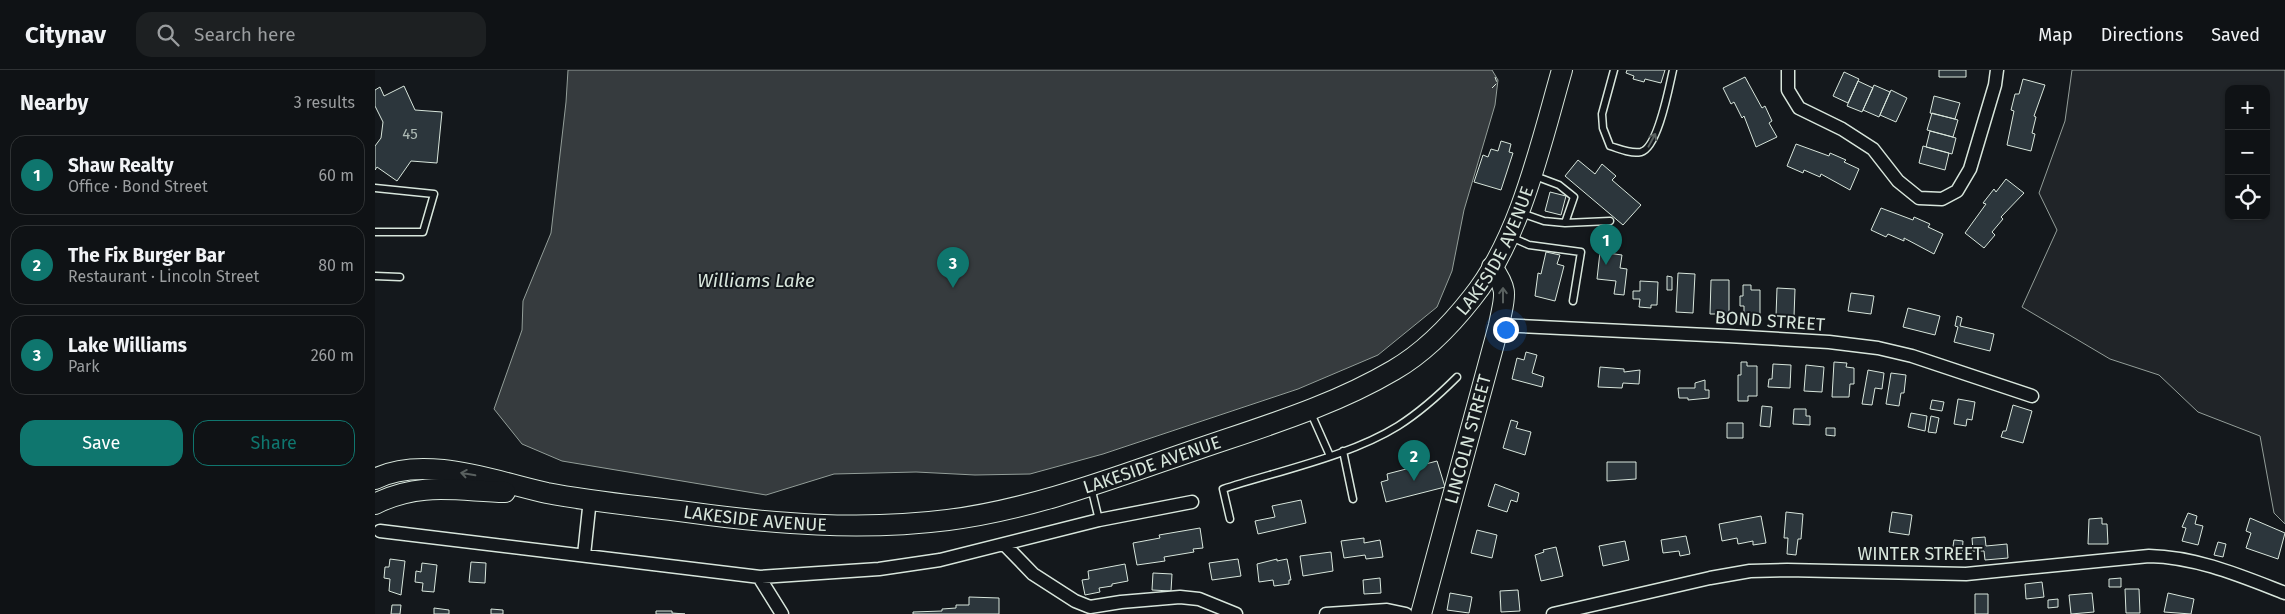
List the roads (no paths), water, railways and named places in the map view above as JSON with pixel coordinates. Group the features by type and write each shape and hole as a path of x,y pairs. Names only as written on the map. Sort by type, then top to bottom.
{"main road":[{"name":"LAKESIDE AVENUE","path":"375,479 383,475 424,468 467,474 550,493 589,499 735,519 809,525 872,525 939,521 1014,508 1091,486 1310,410 1376,380 1412,358 1430,344 1475,295 1508,235 1531,175 1562,70"},
{"name":"LINCOLN STREET","path":"1421,614 1499,325 1505,292 1502,281 1492,267"},
{"name":"LAKESIDE AVENUE","path":"375,504 405,491 432,488 550,493"}],"street":[{"path":"1788,70 1788,90 1799,108 1842,129 1873,149 1898,181 1919,198 1942,199 1957,191 1970,169 1995,85 1997,70"},
{"name":"BOND STREET","path":"1499,325 1829,342 1878,348 1912,356 2032,396"},
{"path":"585,555 589,499"},
{"name":"LAKESIDE AVENUE","path":"380,531 759,577 879,570 940,560 1099,520 1192,502"},
{"path":"1004,544 1033,574 1075,600 1090,606 1180,597 1199,599 1236,614"},
{"name":"WINTER STREET","path":"1553,614 1710,578 1750,571 1787,570 1966,574 2149,556 2176,557 2236,574 2285,593"},
{"path":"759,577 782,614"},
{"path":"1326,614 1387,610 1406,614"}],"lane":[{"path":"1614,70 1603,114 1603,128 1610,146 1627,152 1641,152 1650,147 1656,133 1673,70"},
{"path":"1531,175 1559,185 1574,197 1565,223"},
{"path":"375,188 434,194 423,232 375,232"},
{"path":"1518,212 1544,221 1565,223 1610,221"},
{"path":"1508,235 1529,245 1581,252 1573,301"},
{"path":"375,276 400,277"},
{"path":"1230,519 1223,488 1329,456 1369,441 1398,426 1431,402 1457,377"},
{"path":"1310,410 1329,456"},
{"path":"1343,451 1353,499"},
{"path":"1091,486 1099,520"}],"water":[{"name":"Williams Lake","path":"568,70 1492,70 1498,80 1495,105 1464,210 1452,271 1437,307 1378,355 1298,389 1103,454 1030,474 975,475 916,472 834,474 766,495 562,461 522,444 494,409 522,330 523,301 551,233"}],"place":[{"name":"Shaw Realty","path":"1606,265"},
{"name":"Lake Williams","path":"953,288"},
{"name":"The Fix Burger Bar","path":"1414,481"}]}
